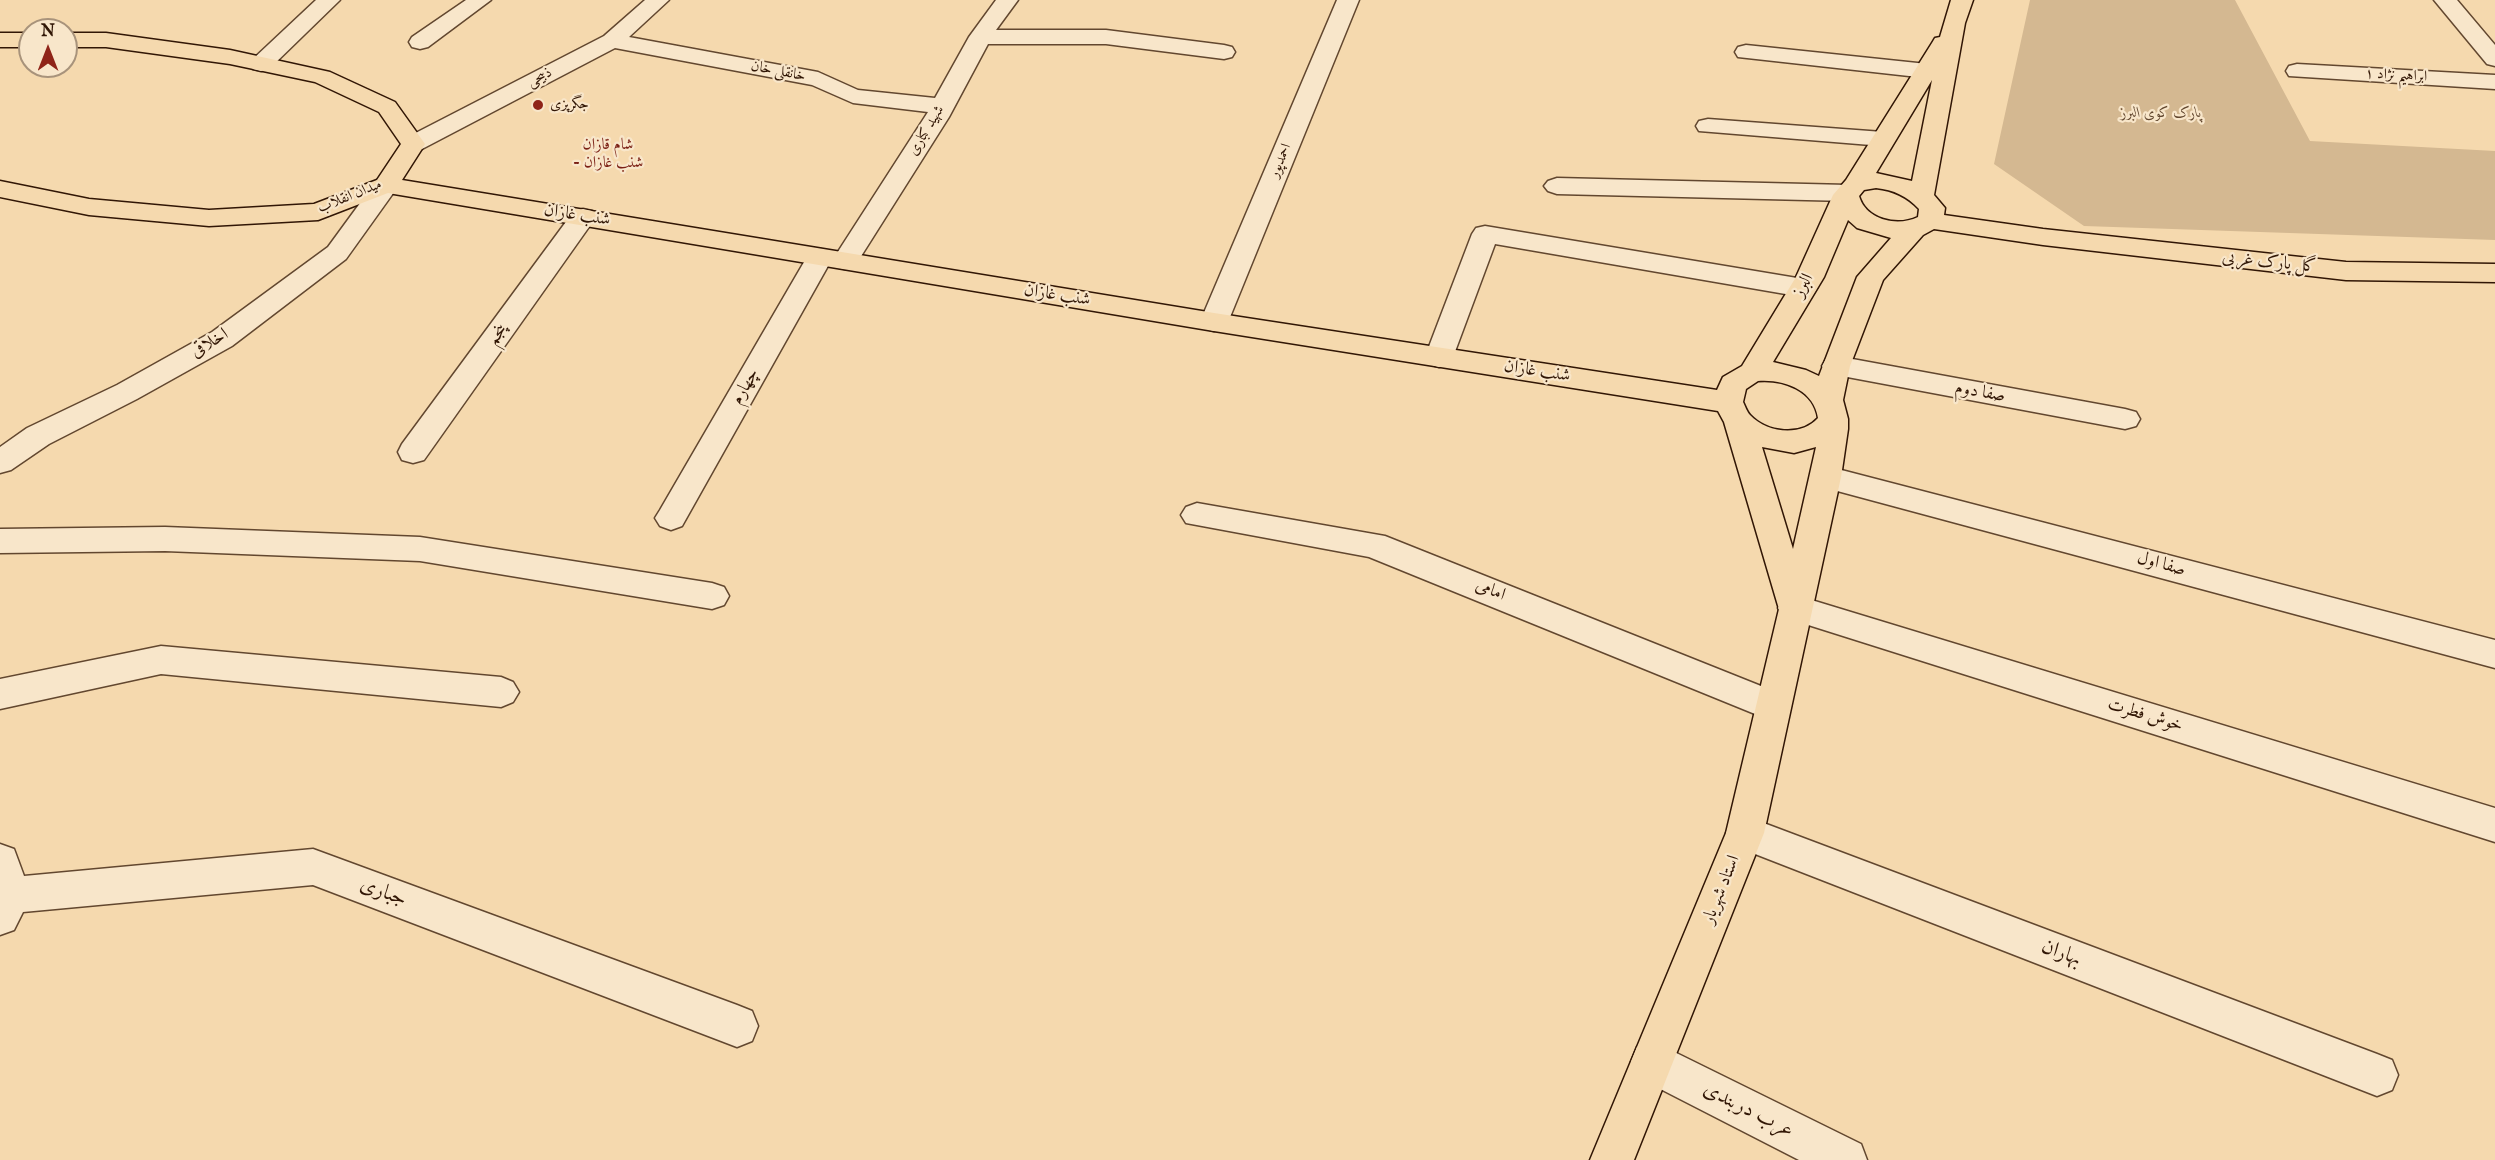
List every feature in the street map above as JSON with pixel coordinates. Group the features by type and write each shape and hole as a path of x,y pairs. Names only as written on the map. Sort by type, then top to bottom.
{"main road":[{"name":"البرز","path":"1752,372 1803,288 1850,191 1927,71 1954,23 1962,0"},
{"name":"البرز","path":"1925,213 1954,23"},
{"path":"0,40 18,40"},
{"path":"78,40 106,40 230,57 321,77 387,107 413,144"},
{"name":"میدان انقلاب","path":"0,189 88,207 209,218 318,212 386,185 413,144"},
{"path":"1876,180 1900,183 1925,213 1891,230 1866,222 1850,209 1850,191 1876,180"},
{"name":"شنب غازان","path":"386,185 1439,357 1733,412"},
{"path":"1830,410 1809,382 1780,372 1752,372 1733,384 1733,412 1764,437 1794,442 1820,435 1830,410 1836,366 1871,278 1925,213"},
{"name":"گل پارک غربی","path":"1925,213 2043,237 2346,272 2495,273"},
{"name":"استاد شهریار","path":"1612,1160 1745,832 1826,477 1830,410"},
{"name":"استاد شهریار","path":"1733,412 1795,608"}],"street":[{"path":"261,64 329,0"},
{"path":"420,42 480,0"},
{"name":"ذبیحی","path":"413,144 612,41 658,0"},
{"name":"شهید کباری","path":"832,259 942,106 980,37 1007,0"},
{"name":"احمدپور","path":"1214,322 1348,0"},
{"path":"2445,0 2495,59"},
{"path":"980,37 1106,38 1224,51"},
{"name":"خانقلی خان","path":"612,41 818,79 852,96 942,106"},
{"path":"1746,52 1927,71"},
{"name":"ابراهیم نژاد ۱","path":"2297,71 2495,82"},
{"path":"1708,126 1883,139"},
{"name":"اخلاقی","path":"0,462 38,436 127,392 222,339 337,253 386,185"},
{"path":"1557,186 1850,191"},
{"name":"پنجم","path":"413,452 583,217"},
{"path":"1439,357 1485,234 1803,288"},
{"name":"چهارم","path":"671,518 832,259"},
{"name":"صفا دوم","path":"1836,366 2125,420"},
{"name":"صفا اول","path":"1826,477 2495,654"},
{"name":"امامی","path":"1197,515 1374,544 1773,705"},
{"path":"0,541 165,539 420,549 712,596"},
{"name":"خوش فطرت","path":"1795,608 2495,825"},
{"path":"0,694 161,660 501,692"},
{"name":"بهاران","path":"1745,832 2377,1075"},
{"name":"جباری","path":"4,891 314,867 737,1026"},
{"name":"عرب دربندی","path":"1652,1062 1845,1160"}],"green space":[{"name":"پارک کوی البرز","path":"2030,0 2235,0 2310,141 2495,151 2495,240 2084,226 1994,164"}],"place":[{"name":"جگرپزی","path":"538,105"}],"district":[{"name":"شام قازان - شنب غازان","path":"608,155"}]}
